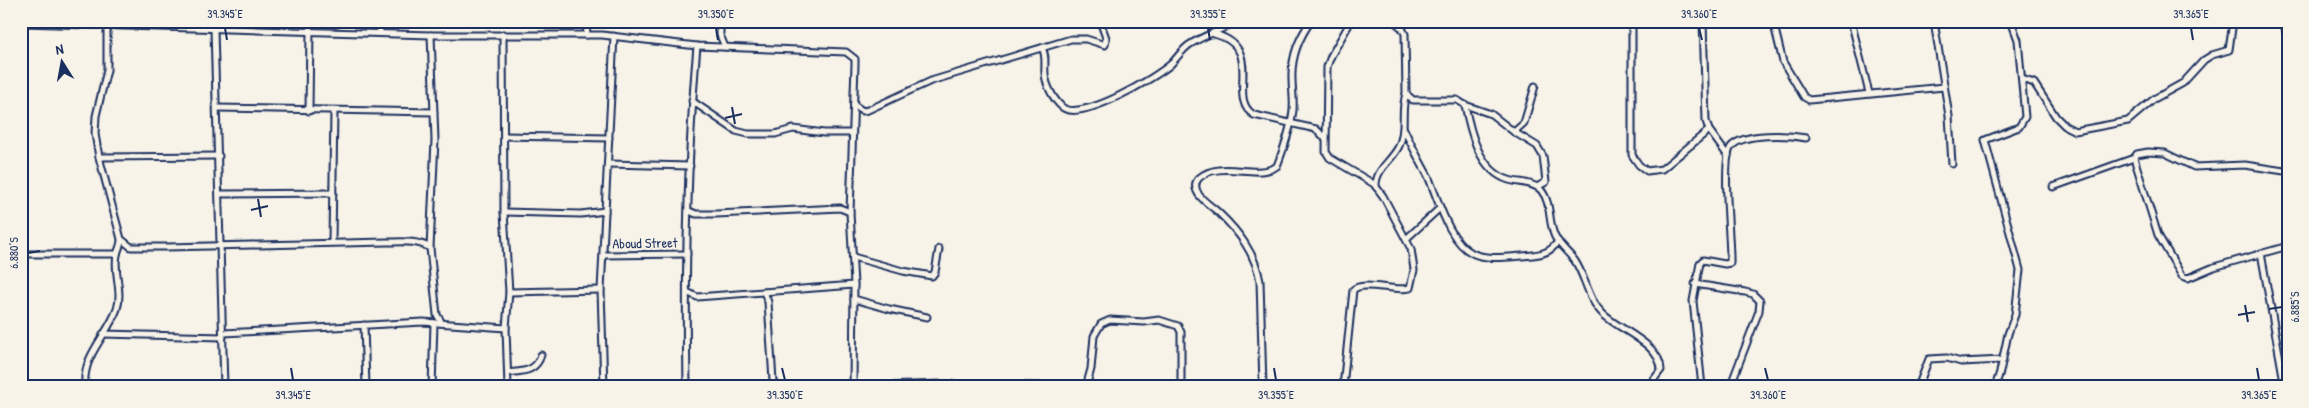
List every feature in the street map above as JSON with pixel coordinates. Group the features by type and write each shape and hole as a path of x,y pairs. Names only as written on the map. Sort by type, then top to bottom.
{"street":[{"path":"279,21 280,29"},
{"path":"379,21 380,32"},
{"path":"586,21 587,35"},
{"path":"720,21 720,35 725,47"},
{"path":"854,105 863,111 868,110 931,81 1080,38 1104,45 1106,38 1100,21"},
{"path":"1042,48 1046,56 1045,71 1048,85 1063,108 1072,112 1085,110 1115,97 1159,72 1170,64 1187,46 1237,21"},
{"path":"1263,387 1258,269 1244,241 1218,211 1199,195 1195,187 1196,181 1202,175 1212,172 1266,170 1278,166 1294,108 1292,77 1295,50 1301,35 1311,21"},
{"path":"1343,387 1353,290 1356,287 1362,286 1397,290 1410,288 1413,282 1414,259 1406,239 1376,187 1330,158 1326,152 1327,67 1350,21"},
{"path":"1376,187 1377,176 1399,147 1404,129 1406,94 1405,34 1402,28 1394,21"},
{"path":"1439,21 1486,21"},
{"path":"1632,21 1633,107 1631,137 1632,154 1636,160 1648,171 1662,169 1709,130"},
{"path":"1703,21 1705,107 1709,130 1728,156"},
{"path":"1773,21 1783,62 1804,97 1816,101 1869,93 1944,87"},
{"path":"1851,21 1869,93"},
{"path":"1934,21 1949,116 1952,164"},
{"path":"1995,387 2008,334 2015,315 2020,270 1985,140 1988,137 2019,126 2023,122 2025,110 2018,40 2011,21"},
{"path":"2022,79 2034,83 2048,107 2069,129 2075,131 2128,121 2154,99 2183,83 2204,60 2212,55 2229,50 2233,21"},
{"path":"2283,21 2288,39"},
{"path":"21,24 133,24 214,29 280,29 431,34 587,35 614,36 697,46 846,52 852,54 855,64 850,212 854,285 851,387 943,385 1086,387 1091,369 1094,336 1101,324 1110,320 1144,322 1159,320 1178,326 1181,332 1181,387"},
{"path":"85,387 85,368 90,354 117,309 119,294 117,254 121,247 121,240 99,157 96,125 107,70 107,25"},
{"path":"214,29 224,387"},
{"path":"309,111 310,30"},
{"path":"431,34 436,140 430,248 437,315 442,323"},
{"path":"503,34 504,212 509,292 506,328 508,387"},
{"path":"1213,34 1230,41 1242,60 1244,67 1243,102 1248,111 1254,115 1316,129 1325,138"},
{"path":"604,387 601,290 614,36"},
{"path":"687,387 687,254 692,101 697,46"},
{"path":"2288,56 2288,69"},
{"path":"1514,132 1524,123 1534,86"},
{"path":"1406,94 1413,100 1457,100 1465,105 1491,114 1514,132 1538,146 1541,150 1546,182 1537,187"},
{"path":"692,101 736,131 748,134 775,134 793,129 824,133 852,133"},
{"path":"1465,105 1471,134 1483,160 1499,176 1537,187 1545,199 1555,237 1575,262 1586,286 1602,313 1634,335 1660,361 1661,370 1648,387"},
{"path":"216,108 434,112"},
{"path":"332,242 334,111"},
{"path":"1316,129 1325,121"},
{"path":"1404,129 1428,176 1440,208 1458,238 1474,254 1505,257 1537,255 1549,252 1558,241"},
{"path":"1702,387 1693,301 1695,284 1700,263 1704,260 1725,264 1730,263 1728,156 1731,147 1738,141 1747,139 1789,135 1806,138"},
{"path":"504,136 609,138"},
{"path":"2053,187 2134,158 2137,154 2148,152 2172,155 2194,167 2244,165 2284,171 2288,169"},
{"path":"99,157 219,156"},
{"path":"2134,158 2158,235 2182,276 2188,278 2261,253 2288,246"},
{"path":"608,164 690,166"},
{"path":"220,194 333,193"},
{"path":"689,211 696,214 716,214 840,208 850,212"},
{"path":"1406,239 1440,208"},
{"path":"504,212 581,214 605,211"},
{"path":"121,240 131,247 414,242 430,248"},
{"path":"853,257 903,271 932,276 935,272 939,249"},
{"path":"2261,253 2286,386"},
{"path":"21,254 117,254"},
{"name":"Aboud Street","path":"604,255 687,254"},
{"path":"1695,284 1753,294 1760,301 1759,311 1730,387"},
{"path":"687,292 697,297 854,285"},
{"path":"509,292 601,290"},
{"path":"764,292 768,302 773,381 776,387"},
{"path":"854,299 889,309 927,316"},
{"path":"102,334 224,335 364,325 434,323 506,328"},
{"path":"432,387 434,323"},
{"path":"364,325 366,387"},
{"path":"508,373 532,369 539,362 541,355"},
{"path":"1918,387 1929,359 1947,358 1961,362 2003,360"}]}
